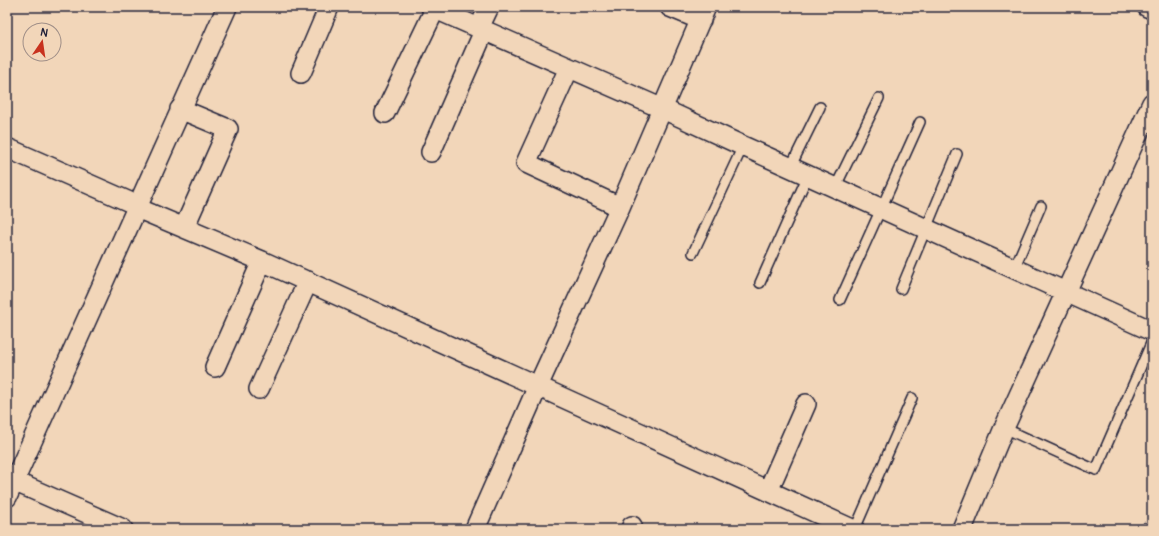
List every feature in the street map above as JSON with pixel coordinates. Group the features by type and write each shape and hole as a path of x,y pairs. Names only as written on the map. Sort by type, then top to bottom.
{"street":[{"path":"9,484 137,208 180,109 227,7"},
{"path":"302,72 329,7"},
{"path":"431,152 482,30 489,7"},
{"path":"475,529 538,386 620,207 704,14 670,7"},
{"path":"1147,7 1152,9"},
{"path":"386,113 433,8 663,109 790,168 1152,331"},
{"path":"569,68 526,163 620,207"},
{"path":"180,109 228,129 184,228"},
{"path":"962,529 1004,428 1150,111"},
{"path":"7,148 132,203 137,208 262,260 852,529"},
{"path":"215,367 262,260"},
{"path":"259,389 308,281"},
{"path":"768,491 806,404"},
{"path":"9,484 18,483 123,529"}],"lane":[{"path":"835,188 879,98"},
{"path":"790,168 820,107"},
{"path":"840,300 920,122"},
{"path":"693,253 743,146"},
{"path":"901,289 956,154"},
{"path":"760,283 808,176"},
{"path":"1014,269 1041,206"},
{"path":"1004,428 1096,470 1152,340"},
{"path":"855,529 912,398"}],"building":[{"path":"1144,522 1152,526 1152,529 1140,529"}]}
